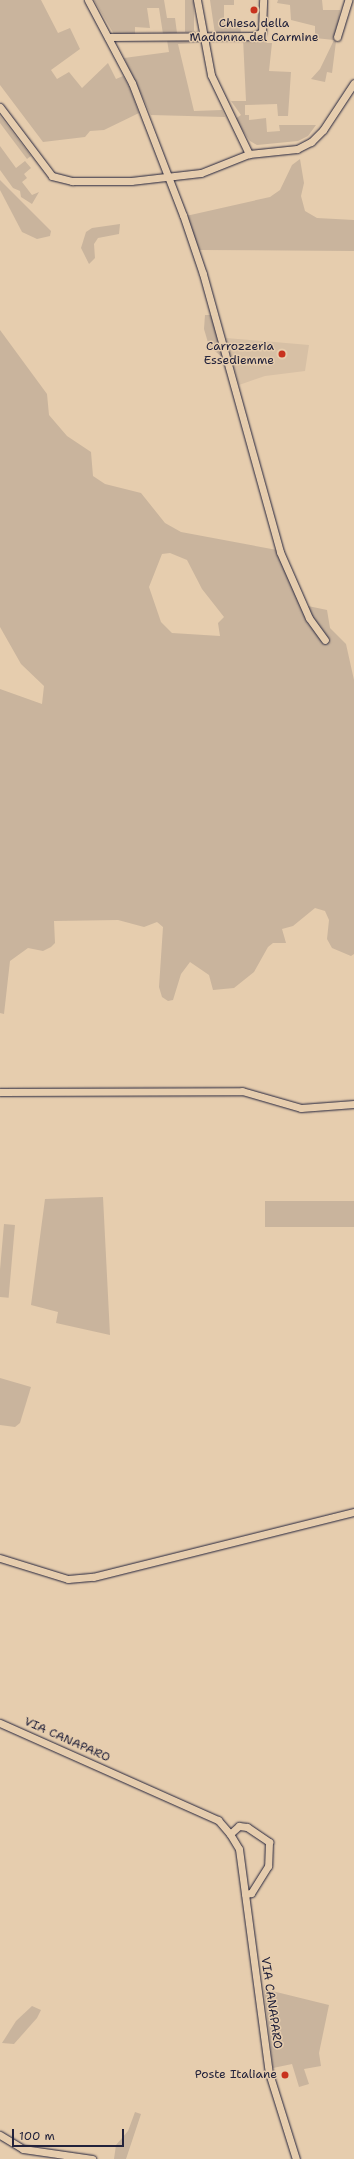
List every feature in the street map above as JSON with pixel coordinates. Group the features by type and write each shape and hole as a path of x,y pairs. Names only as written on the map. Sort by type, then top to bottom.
{"street":[{"path":"88,0 132,83 203,274 280,552 309,618 325,640"},
{"path":"197,0 203,37 219,95 249,154"},
{"path":"108,36 203,37 261,33 263,0"},
{"path":"337,37 348,0"},
{"path":"0,107 52,176 60,180 110,182 201,173 249,154 296,149 311,142 354,83"},
{"path":"0,1092 242,1091 301,1108 354,1104"},
{"path":"0,1558 68,1579 92,1577 354,1512"},
{"name":"VIA CANAPARO","path":"0,1723 218,1820 230,1834 239,1849 269,2073 296,2159"},
{"path":"230,1834 239,1826 247,1827 269,1842 268,1866 252,1893 245,1894"},
{"path":"0,2135 23,2149 92,2159"}],"shaded area":[{"path":"0,0 41,0 58,33 70,28 80,49 51,70 57,79 69,72 82,88 108,63 116,79 123,76 129,86 139,113 104,130 90,131 85,137 43,142 0,85"},
{"path":"94,0 164,0 167,18 175,18 177,33 163,34 159,8 147,8 150,28 135,27 135,34 115,36"},
{"path":"185,0 194,0 194,32 185,32"},
{"path":"210,0 234,0 234,5 224,5 224,18 240,24 241,34 215,34"},
{"path":"278,0 322,0 323,10 340,10 332,73 327,72 325,82 311,79 320,69 334,40 315,38 315,26 291,20 290,5 277,3"},
{"path":"265,37 267,43 272,43 269,71 291,72 288,116 278,116 277,104 245,105 245,115 249,115 249,120 266,118 267,132 280,131 279,125 316,125 308,136 298,141 257,145 250,141 235,119 241,115 231,101 246,101 243,38"},
{"path":"167,40 199,40 199,43 178,44 194,111 222,110 225,117 151,115 124,58 169,52"},
{"path":"0,116 31,156 27,159 0,123"},
{"path":"0,146 16,168 25,161 31,168 24,174 27,178 22,182 32,195 39,192 32,204 21,197 20,191 13,188 0,170"},
{"path":"300,159 304,183 301,196 305,211 317,218 354,220 354,251 198,250 186,216 270,197 280,190 292,165"},
{"path":"0,180 51,231 50,236 37,239 22,232 0,190"},
{"path":"120,224 119,234 98,238 94,244 95,258 89,264 81,248 86,232 92,228"},
{"path":"205,315 219,315 223,358 209,346 204,329"},
{"path":"0,330 47,394 49,415 67,436 91,452 93,476 105,484 141,493 165,523 181,532 277,550 313,620 308,606 327,610 330,628 346,644 354,680 354,954 351,956 332,948 327,939 329,920 325,911 315,908 293,926 282,929 286,943 273,943 268,947 254,972 234,988 213,990 209,975 190,962 181,974 173,1000 168,1001 162,997 159,987 163,927 157,922 144,927 118,920 54,921 55,943 51,947 43,951 28,948 10,961 4,1014 0,1013 0,689 42,704 44,686 21,664 0,627","holes":["170,553 187,560 202,589 224,617 218,623 220,636 172,633 161,622 149,587 162,554"]},
{"path":"226,338 309,345 305,371 265,376 239,385"},
{"path":"103,1197 110,1335 56,1323 58,1312 31,1305 45,1199"},
{"path":"265,1201 354,1201 354,1227 265,1227"},
{"path":"4,1224 15,1225 9,1298 0,1297 0,1270"},
{"path":"0,1378 31,1387 20,1423 15,1427 0,1425"},
{"path":"264,1989 329,2005 319,2053 321,2066 304,2069 309,2084 299,2087 292,2064 273,2068"},
{"path":"32,2006 41,2010 37,2018 14,2044 2,2043 16,2021"},
{"path":"135,2112 141,2114 126,2159 114,2159 116,2145 128,2131"}],"place":[{"name":"Chiesa della Madonna del Carmine","path":"254,10"},
{"name":"Carrozzeria Essediemme","path":"282,354"},
{"name":"Poste Italiane","path":"285,2075"}]}
